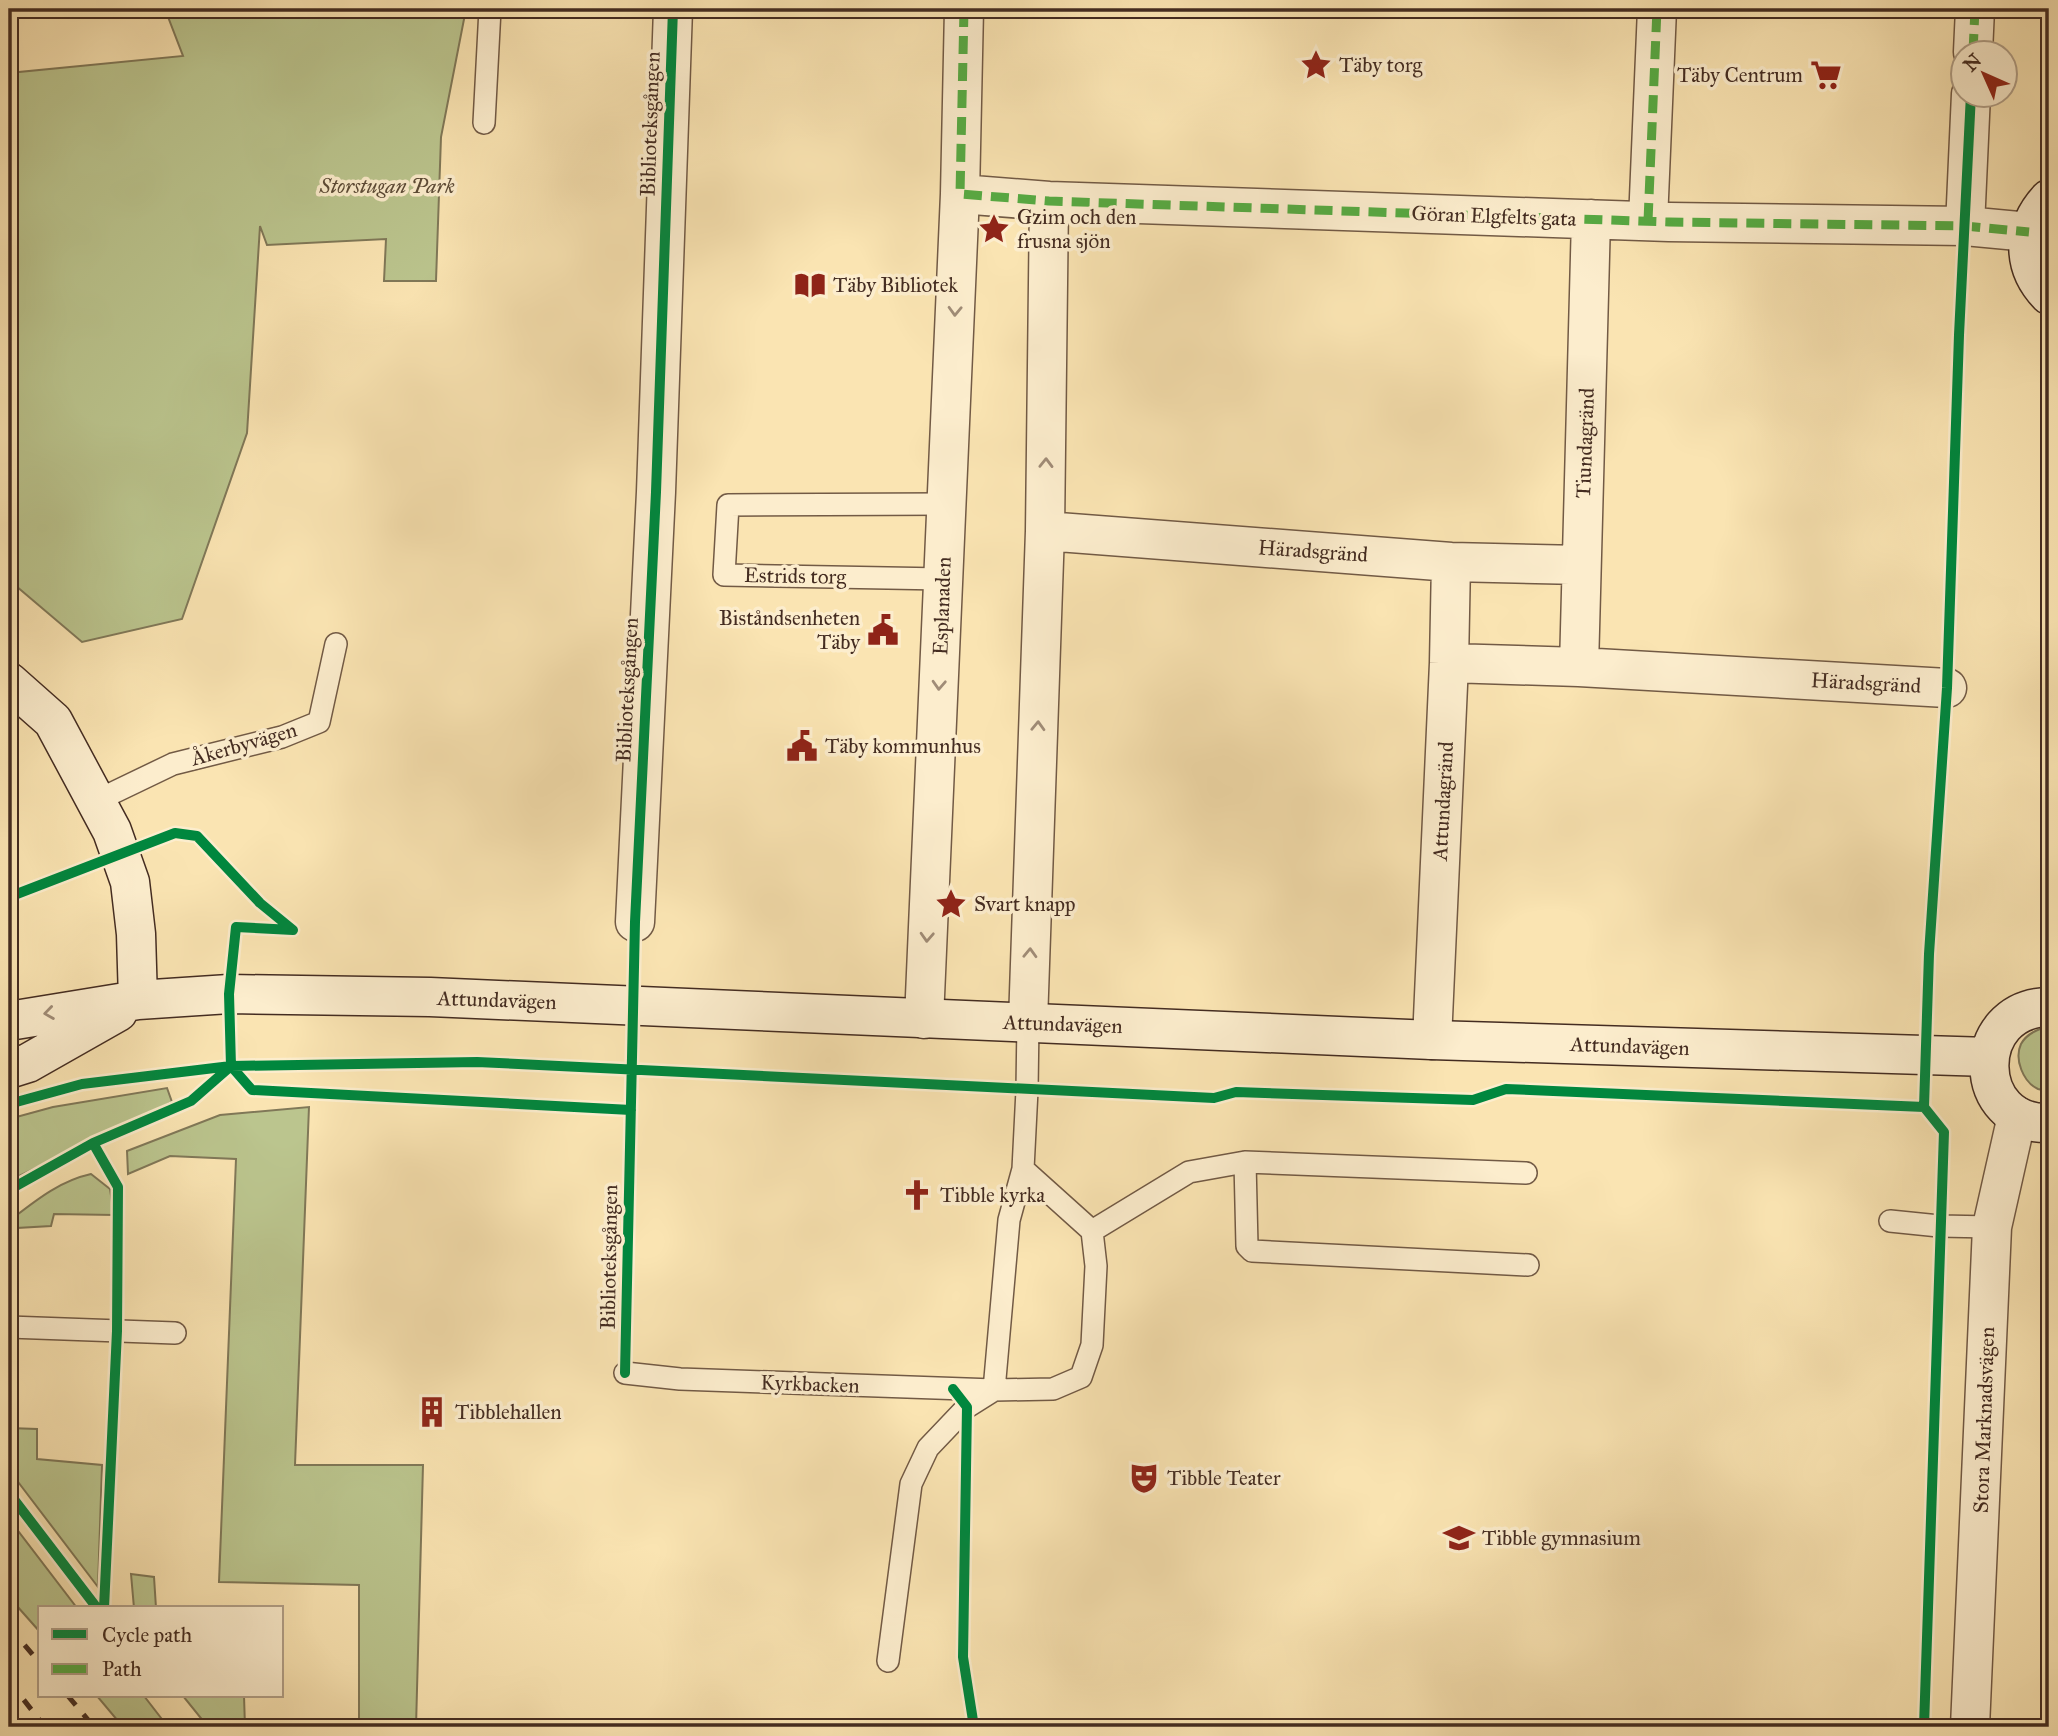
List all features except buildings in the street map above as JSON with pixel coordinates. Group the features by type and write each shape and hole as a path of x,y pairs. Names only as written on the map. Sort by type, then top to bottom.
{"street":[{"name":"Biblioteksgången","path":"635,922 656,492 673,9"},
{"name":"Esplanaden","path":"924,1018 960,194 964,9"},
{"path":"1648,221 1657,9"},
{"path":"1974,38 1976,9"},
{"path":"1965,226 1971,108"},
{"name":"Göran Elgfelts gata","path":"960,194 1049,201 1648,221 1965,226 2029,232"},
{"path":"2049,199 2039,209 2029,232 2030,261 2039,284 2049,295"},
{"path":"1028,1022 1045,531 1049,201"},
{"name":"Tiundagränd","path":"1579,667 1591,219"},
{"name":"Häradsgränd","path":"1045,531 1451,562 1581,565"},
{"name":"Attundagränd","path":"1432,1040 1451,562"},
{"name":"Häradsgränd","path":"1449,663 1579,667 1947,688"},
{"path":"9,682 53,721 112,831 130,882 136,934 138,1000"},
{"name":"Attundavägen","path":"9,1021 138,1000 229,994 429,997 1432,1040 1989,1057"},
{"name":"Attundavägen","path":"9,1069 29,1063 138,1000"},
{"path":"2033,1119 2000,1101 1990,1080 1989,1057 1997,1034 2015,1016 2029,1009 2049,1007"},
{"name":"Stora Marknadsvägen","path":"1970,1727 1992,1227 2033,1119"}],"lane":[{"path":"484,123 490,9"},
{"name":"Estrids torg","path":"943,579 724,575 729,505 946,504"},
{"name":"Åkerbyvägen","path":"96,801 173,764 282,737 319,722 336,644"},
{"path":"888,1661 911,1484 928,1448 967,1407 994,1390 1009,1220 1023,1169 1028,1022"},
{"path":"1023,1169 1092,1231 1189,1172 1245,1163 1526,1173"},
{"path":"1245,1163 1247,1246 1252,1251 1528,1265"},
{"path":"1890,1221 1939,1226 1992,1227"},
{"name":"Kyrkbacken","path":"625,1373 680,1380 994,1390 1053,1389 1081,1377 1092,1345 1096,1266 1092,1231"},
{"path":"9,1326 175,1333"}],"green space":[{"name":"Storstugan Park","path":"165,9 466,9 441,137 436,281 384,281 386,239 267,245 260,226 247,433 182,619 82,642 9,580 9,73 183,56"},
{"path":"2049,1026 2049,1090 2033,1086 2024,1076 2019,1063 2019,1050 2030,1034"},
{"path":"167,1088 172,1102 9,1181 9,1119 53,1107"},
{"path":"309,1107 295,1465 423,1465 416,1727 359,1727 359,1585 219,1582 236,1159 170,1156 128,1174 127,1151 220,1115"},
{"path":"91,1174 110,1189 114,1215 54,1214 51,1226 17,1228 9,1311 9,1221 58,1187"},
{"path":"9,1428 37,1429 37,1459 102,1465 98,1587 9,1470"},
{"path":"9,1519 75,1606 38,1606 38,1630 9,1597"},
{"path":"131,1574 154,1577 156,1606 134,1606"},
{"path":"99,1698 146,1698 168,1727 123,1727"},
{"path":"185,1698 244,1698 245,1727 208,1727"}],"railway":[{"path":"9,1627 38,1661"},
{"path":"9,1681 45,1727"},
{"path":"70,1698 94,1727"}],"marked path":[{"path":"964,9 960,194 1049,201 1669,222 1965,226 2029,232"},
{"path":"1648,221 1657,9"},
{"path":"1974,38 1975,9"}],"cycle path":[{"path":"625,1373 635,922 656,492 673,9"},
{"path":"1924,1727 1944,1132 1924,1107 1929,954 1947,688 1959,335 1970,108"},
{"path":"9,897 175,833 197,836 260,903 293,930 236,927 229,994 231,1066"},
{"path":"9,1104 82,1084 231,1066 477,1062 1214,1098 1236,1092 1473,1100 1506,1089 1924,1107"},
{"path":"9,1190 93,1143 191,1101 231,1066 252,1090 631,1110"},
{"path":"93,1143 118,1187 117,1331 104,1606"},
{"path":"953,1389 967,1407 963,1657 974,1727"},
{"path":"9,1493 95,1606"}],"place":[{"name":"Täby torg","path":"1316,65"},
{"name":"Täby Centrum","path":"1826,75"},
{"name":"Gzim och den frusna sjön","path":"994,229"},
{"name":"Täby Bibliotek","path":"810,285"},
{"name":"Biståndsenheten Täby","path":"883,630"},
{"name":"Täby kommunhus","path":"802,746"},
{"name":"Svart knapp","path":"951,904"},
{"name":"Tibble kyrka","path":"917,1195"},
{"name":"Tibblehallen","path":"432,1412"},
{"name":"Tibble Teater","path":"1144,1478"},
{"name":"Tibble gymnasium","path":"1459,1538"}]}
